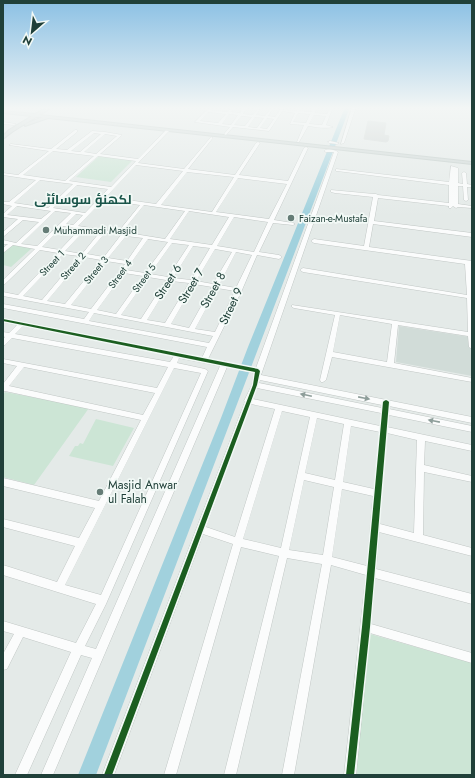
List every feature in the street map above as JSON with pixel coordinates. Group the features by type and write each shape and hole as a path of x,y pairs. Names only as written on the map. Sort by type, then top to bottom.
{"main road":[{"path":"301,143 328,146"},
{"path":"308,143 335,148 472,162"},
{"path":"335,148 371,148 472,162"}],"street":[{"path":"19,176 60,143"},
{"path":"68,151 78,143"},
{"path":"81,153 93,143"},
{"path":"66,182 111,143"},
{"path":"75,226 155,143"},
{"path":"157,206 206,143"},
{"path":"214,213 258,143"},
{"path":"11,145 139,160"},
{"name":"Street 9","path":"205,359 306,148"},
{"path":"108,775 248,401 335,148"},
{"path":"135,164 290,183"},
{"path":"454,206 456,199 451,167 456,168 456,172 466,173 466,200"},
{"path":"337,170 472,186"},
{"path":"3,174 111,188"},
{"path":"10,204 39,179"},
{"path":"17,245 42,221 76,184"},
{"path":"454,184 454,206"},
{"path":"375,196 333,192 336,190 472,209"},
{"path":"366,248 375,196"},
{"path":"102,198 293,224"},
{"path":"456,199 472,201"},
{"path":"3,203 86,214"},
{"path":"3,216 16,204"},
{"path":"119,233 143,204"},
{"name":"Street 5","path":"117,316 188,210"},
{"path":"3,284 74,213"},
{"path":"3,216 42,221"},
{"name":"Street 7","path":"167,325 232,216"},
{"path":"3,235 22,218"},
{"path":"371,222 472,235"},
{"path":"62,225 279,257"},
{"name":"Street 1","path":"19,297 84,228"},
{"name":"Street 2","path":"42,302 104,231"},
{"name":"Street 3","path":"67,306 125,234"},
{"name":"Street 4","path":"85,322 148,237"},
{"path":"314,241 470,262 472,347"},
{"path":"3,242 129,263"},
{"path":"3,251 10,244"},
{"name":"Street 6","path":"143,321 192,244"},
{"name":"Street 8","path":"191,330 234,250"},
{"path":"303,270 470,296"},
{"path":"123,271 238,290"},
{"path":"3,294 217,335"},
{"path":"3,306 212,346"},
{"path":"294,306 472,335"},
{"path":"323,380 338,313"},
{"path":"3,320 238,366 256,375 472,429"},
{"path":"390,365 395,322"},
{"path":"3,343 6,335 21,324"},
{"path":"6,335 205,371 102,601 78,649 21,775"},
{"path":"59,587 178,354"},
{"path":"329,354 472,380"},
{"path":"3,361 160,391"},
{"path":"47,775 225,363"},
{"path":"22,365 3,388 146,418"},
{"path":"248,401 472,448"},
{"path":"386,407 472,420"},
{"path":"350,775 366,627 370,571 376,527 386,407"},
{"path":"170,775 279,408"},
{"path":"230,775 284,553 314,415"},
{"path":"288,775 327,560 348,422"},
{"path":"418,538 421,438"},
{"path":"421,468 472,479"},
{"path":"301,476 378,493"},
{"path":"3,482 100,505"},
{"path":"3,523 81,543"},
{"path":"376,527 472,552"},
{"path":"201,529 238,542 284,553 327,560 472,599"},
{"path":"3,570 102,601"},
{"path":"3,626 99,655"},
{"path":"366,627 472,658"},
{"path":"3,665 21,631"}],"shaded area":[{"path":"399,326 470,337 472,376 396,362"}],"green space":[{"path":"99,156 133,160 111,182 76,177"},
{"path":"13,244 30,246 31,249 11,267 3,265 3,253"},
{"path":"5,392 89,408 34,485 3,477 3,395"},
{"path":"96,419 134,428 113,466 69,456 75,446 78,446 80,443 83,444"},
{"path":"370,634 472,663 472,775 356,775"}],"water":[{"path":"330,143 336,143 96,775 78,775 221,418"}],"cycle path":[{"path":"3,320 258,371 255,385 108,775"},
{"path":"350,775 366,627 386,402"}],"place":[{"name":"Faizan-e-Mustafa","path":"291,218"},
{"name":"Muhammadi Masjid","path":"46,230"},
{"name":"Masjid Anwar ul Falah","path":"100,492"}],"district":[{"name":"لکھنؤ سوسائٹی","path":"83,199"}]}
